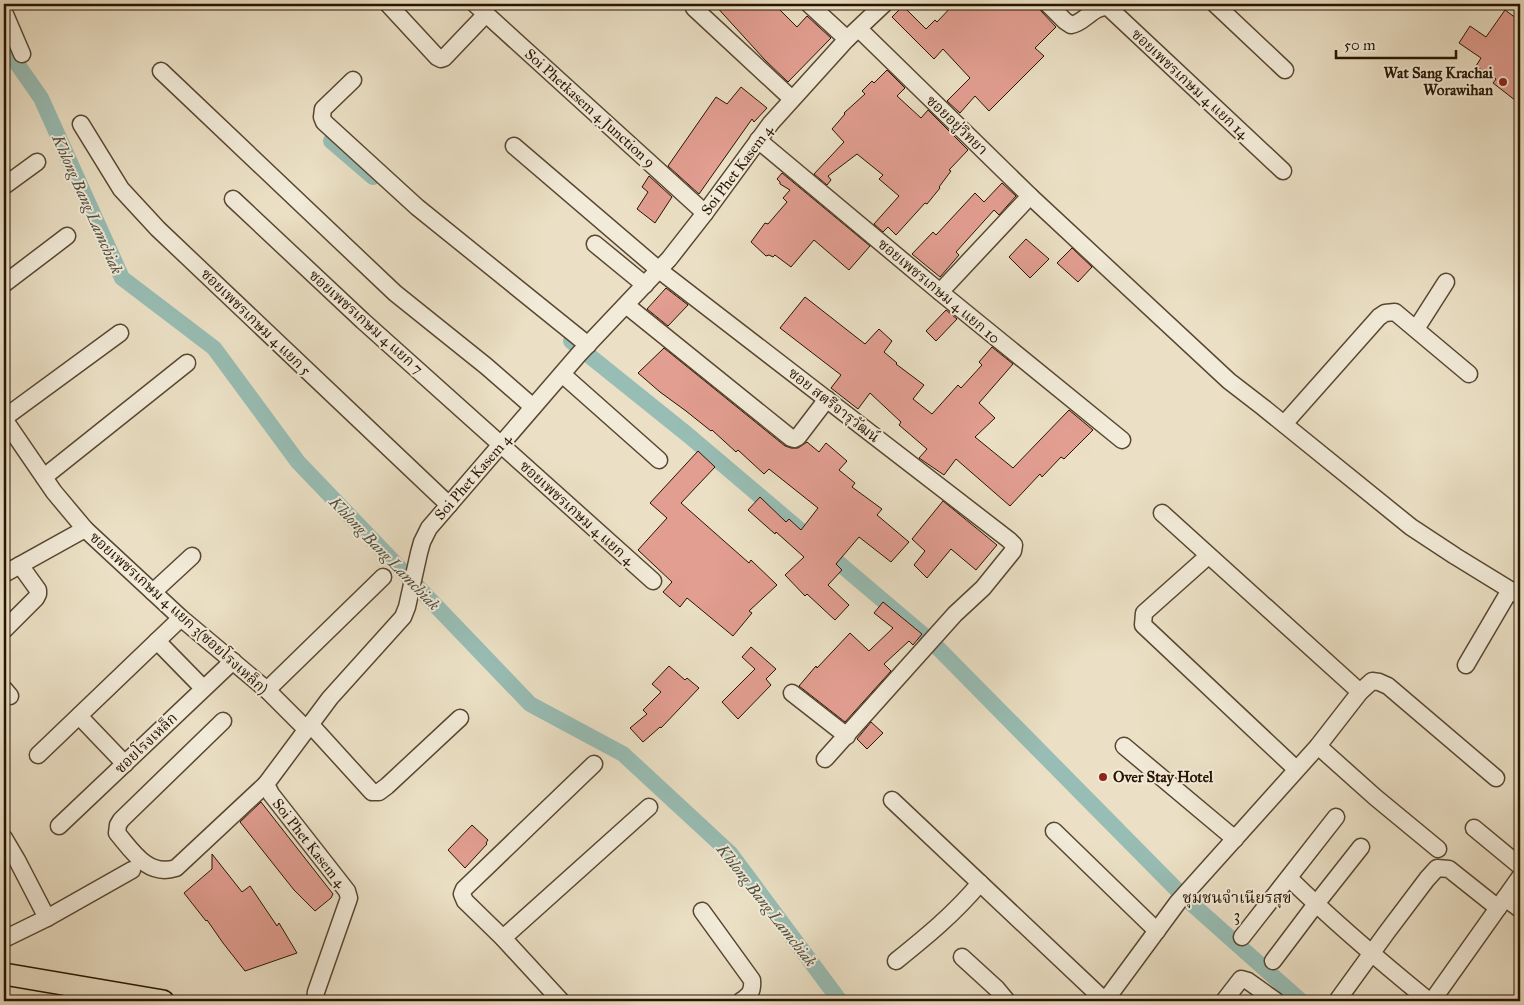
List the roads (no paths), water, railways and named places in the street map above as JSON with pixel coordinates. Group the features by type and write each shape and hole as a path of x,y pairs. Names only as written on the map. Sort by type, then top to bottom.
{"main road":[{"path":"4,974 163,1001"}],"street":[{"path":"388,4 441,59 444,58 480,9"},
{"name":"ซอยอยู่วิทยา","path":"809,4 853,34 1230,381 1411,527 1515,593"},
{"name":"Soi Phet Kasem 4","path":"315,1001 316,992 349,898 347,891 271,794 266,784 330,698 403,617 422,542 429,528 584,349 658,270 705,213 771,123 853,34 884,4"},
{"name":"ซอยเพชรเกษม 4 แยก 14","path":"1048,4 1071,25 1077,24 1102,6 1108,7 1283,171"},
{"path":"1215,4 1285,70"},
{"path":"694,8 792,99"},
{"name":"Soi Phetkasem 4 Junction 9","path":"480,9 705,213"},
{"path":"4,12 22,54"},
{"path":"161,71 395,293 486,366 533,407"},
{"path":"353,80 323,109 322,117 324,122 417,206 584,349"},
{"name":"ซอยเพชรเกษม 4 แยก 5","path":"81,124 121,189 158,229 449,506"},
{"name":"ซอยเพชรเกษม 4 แยก 10","path":"758,140 940,292 1122,440"},
{"name":"ซอย สตรีจารุวัฒน์","path":"514,146 658,270 1014,545 1013,551 983,588 921,652 847,736"},
{"path":"4,186 37,162"},
{"path":"940,292 1030,196"},
{"name":"ซอยเพชรเกษม 4 แยก 7","path":"233,199 363,321 501,444"},
{"path":"4,284 67,236"},
{"path":"595,244 645,285"},
{"path":"1416,329 1446,282"},
{"path":"626,305 791,438 798,437 826,399"},
{"path":"1284,424 1379,317 1385,313 1395,312 1469,374"},
{"path":"4,419 120,333"},
{"path":"44,478 187,364"},
{"path":"562,374 658,460"},
{"name":"ซอยเพชรเกษม 4 แยก 3(ซอยโรงเหล็ก)","path":"4,419 44,478 85,530 181,618 308,727 372,792 379,792 387,786 460,718"},
{"name":"ซอยเพชรเกษม 4 แยก 4","path":"501,444 653,581"},
{"path":"1162,514 1360,692"},
{"path":"4,574 85,530"},
{"path":"153,592 192,556"},
{"path":"1208,556 1144,613 1143,624 1296,770"},
{"path":"4,630 38,594 38,590 20,565"},
{"path":"267,690 383,577"},
{"path":"1466,665 1515,593"},
{"path":"38,755 181,618"},
{"path":"157,641 203,688"},
{"name":"ซอยโรงเหล็ก","path":"59,826 233,661"},
{"path":"892,800 1105,1001 1183,897 1318,746 1360,692 1372,681 1388,686 1496,778"},
{"path":"792,693 847,736 826,759"},
{"path":"79,716 125,764"},
{"path":"223,721 122,820 118,826 117,833 144,864 162,871 176,868 266,784"},
{"path":"1124,746 1235,839"},
{"path":"1318,746 1375,798 1438,849"},
{"path":"561,1001 465,901 462,894 464,889 594,764"},
{"path":"502,938 649,806"},
{"path":"1242,936 1336,817"},
{"path":"1474,828 1520,866"},
{"path":"1054,831 1157,931"},
{"path":"4,838 47,918"},
{"path":"1273,961 1361,847"},
{"path":"1337,1001 1437,868 1449,869 1501,903 1520,909"},
{"path":"4,939 47,918 132,870"},
{"path":"1289,878 1371,954 1430,1001 1520,877"},
{"path":"896,960 944,921 980,883"},
{"path":"702,911 752,980 752,990 741,1001"},
{"path":"962,957 997,989 1007,1001"},
{"path":"1224,1001 1241,980 1248,981 1276,1001"}],"waterway":[{"name":"Khlong Bang Lamchiak","path":"4,45 41,98 122,278 214,348 298,462 530,704 623,754 730,853 840,1001"},
{"path":"331,141 373,177"},
{"path":"571,341 688,435 933,643 1183,896 1301,1001"}],"place":[{"name":"Wat Sang Krachai Worawihan","path":"1503,82"},
{"name":"Over Stay Hotel","path":"1103,777"}],"district":[{"name":"ชุมชนจำเนียรสุข 3","path":"1237,906"}]}
